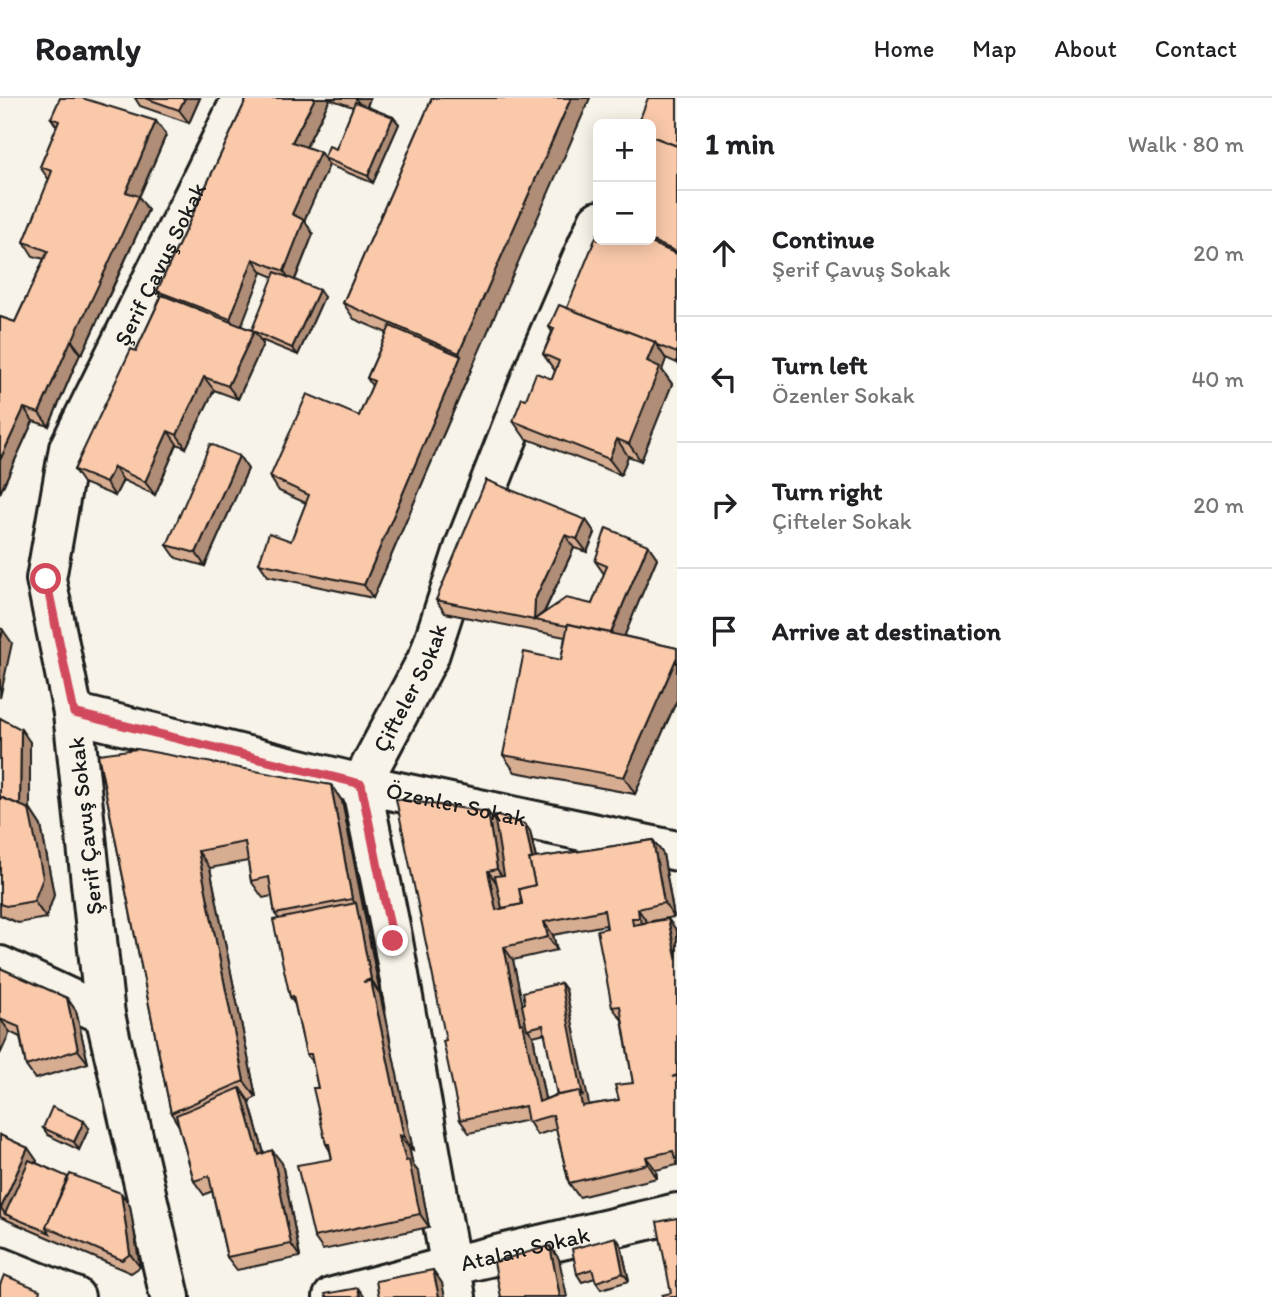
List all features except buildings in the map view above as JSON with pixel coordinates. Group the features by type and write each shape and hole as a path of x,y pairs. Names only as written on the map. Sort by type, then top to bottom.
{"street":[{"name":"Şerif Çavuş Sokak","path":"170,1297 105,1015 74,713 46,579 69,448 242,98"},
{"name":"Çifteler Sokak","path":"361,784 429,656 465,546 541,353 593,233"},
{"name":"Özenler Sokak","path":"74,713 361,784 677,850"},
{"path":"361,784 393,941 453,1281"},
{"path":"0,966 105,1015"},
{"name":"Atalan Sokak","path":"333,1297 453,1281 677,1213"},
{"path":"0,1267 75,1297"}],"route":[{"path":"46,579 74,713 361,784 393,941"}]}
